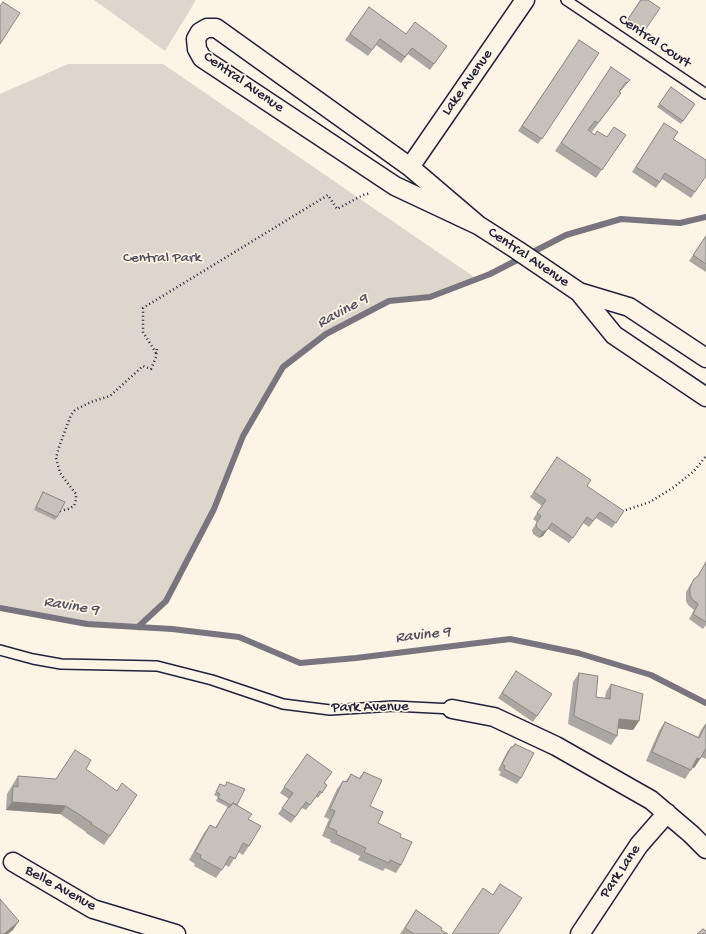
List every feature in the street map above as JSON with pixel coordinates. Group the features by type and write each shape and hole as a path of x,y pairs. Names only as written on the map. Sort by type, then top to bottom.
{"street":[{"name":"Lake Avenue","path":"410,167 525,0"},
{"name":"Central Avenue","path":"484,228 395,186 202,58 197,49 196,39 200,32 207,28 216,28 410,167 484,228 579,292 614,335 706,397"},
{"name":"Central Avenue","path":"579,292 629,307 706,358"},
{"name":"Park Avenue","path":"452,709 494,717 556,746 651,800 692,834 706,850"},
{"name":"Park Lane","path":"580,934 639,845 667,813"},
{"name":"Belle Avenue","path":"13,862 93,909 176,934"}],"lane":[{"name":"Central Court","path":"566,0 706,94"},
{"name":"Park Avenue","path":"0,650 33,659 61,664 157,666 212,680 283,704 330,710 394,706 452,709"}],"path":[{"path":"156,353 143,332 143,308 328,195 337,209 363,195 376,191"},
{"path":"60,511 74,506 76,500 76,494 60,473 56,458 71,415 75,410 91,402 110,396 143,366 152,369 156,357 156,348"},
{"path":"626,510 650,502 662,494 694,471 706,456"}],"green space":[{"path":"94,0 196,0 165,51"},
{"name":"Central Park","path":"68,64 163,64 477,279 430,297 389,301 326,334 283,367 243,436 214,509 166,601 138,627 87,624 0,608 0,94"}],"building":[{"path":"641,0 648,0 660,8 645,30 628,19"},
{"path":"3,2 20,13 0,44 0,6"},
{"path":"369,7 406,34 415,22 447,46 434,64 412,48 405,57 380,39 372,50 350,34"},
{"path":"579,40 599,53 542,139 522,126"},
{"path":"611,67 630,80 627,83 626,82 619,92 621,93 598,123 595,121 588,130 595,135 597,131 607,137 614,127 626,135 602,170 561,143"},
{"path":"671,87 695,104 683,121 659,104"},
{"path":"664,123 678,132 673,139 706,160 706,176 695,192 665,173 660,182 636,167"},
{"path":"706,236 706,264 693,255"},
{"path":"557,457 591,480 587,486 624,511 616,523 600,512 593,521 587,517 573,538 552,523 547,530 543,532 537,528 536,524 541,516 537,513 546,500 534,492"},
{"path":"43,492 65,502 57,517 36,507"},
{"path":"706,562 706,622 693,614 698,604 690,595 690,587"},
{"path":"516,671 552,694 537,716 502,693"},
{"path":"579,673 598,676 596,697 610,699 611,684 643,694 639,721 619,719 617,736 574,716"},
{"path":"665,722 699,738 706,724 706,748 700,759 697,758 691,770 652,752"},
{"path":"515,744 534,753 521,778 504,769 505,766 502,764 511,747"},
{"path":"75,750 91,760 86,769 117,791 122,783 137,795 110,836 66,806 12,802 13,786 18,787 18,776 56,779"},
{"path":"307,754 332,772 324,783 327,785 322,793 320,791 310,805 306,802 295,817 282,808 293,793 284,787"},
{"path":"364,772 382,780 370,806 383,812 378,823 401,834 400,837 412,842 401,865 390,860 389,863 364,852 366,848 336,834 337,831 328,827 335,811 330,809 343,781 347,782 351,774 360,779"},
{"path":"227,782 245,789 237,805 233,803 231,805 218,798 220,794 216,792 220,784 225,786"},
{"path":"233,803 252,814 248,819 261,826 249,846 243,843 235,859 230,856 222,870 200,858 201,855 195,852 210,825 216,828 228,807 230,807"},
{"path":"500,884 522,898 498,934 452,934 483,888 493,895"},
{"path":"0,899 19,921 4,934 0,934"},
{"path":"416,910 448,934 414,934 405,928"},
{"path":"703,929 706,931 706,934 697,934"}],"waterway":[{"name":"Ravine 9","path":"138,627 166,601 214,509 243,436 283,367 326,334 389,301 430,297 490,274 566,235 621,219 680,223 706,217"},
{"name":"Ravine 9","path":"0,608 87,624 172,629 239,637 300,663 356,658 510,639 578,653 651,675 706,703"}]}
